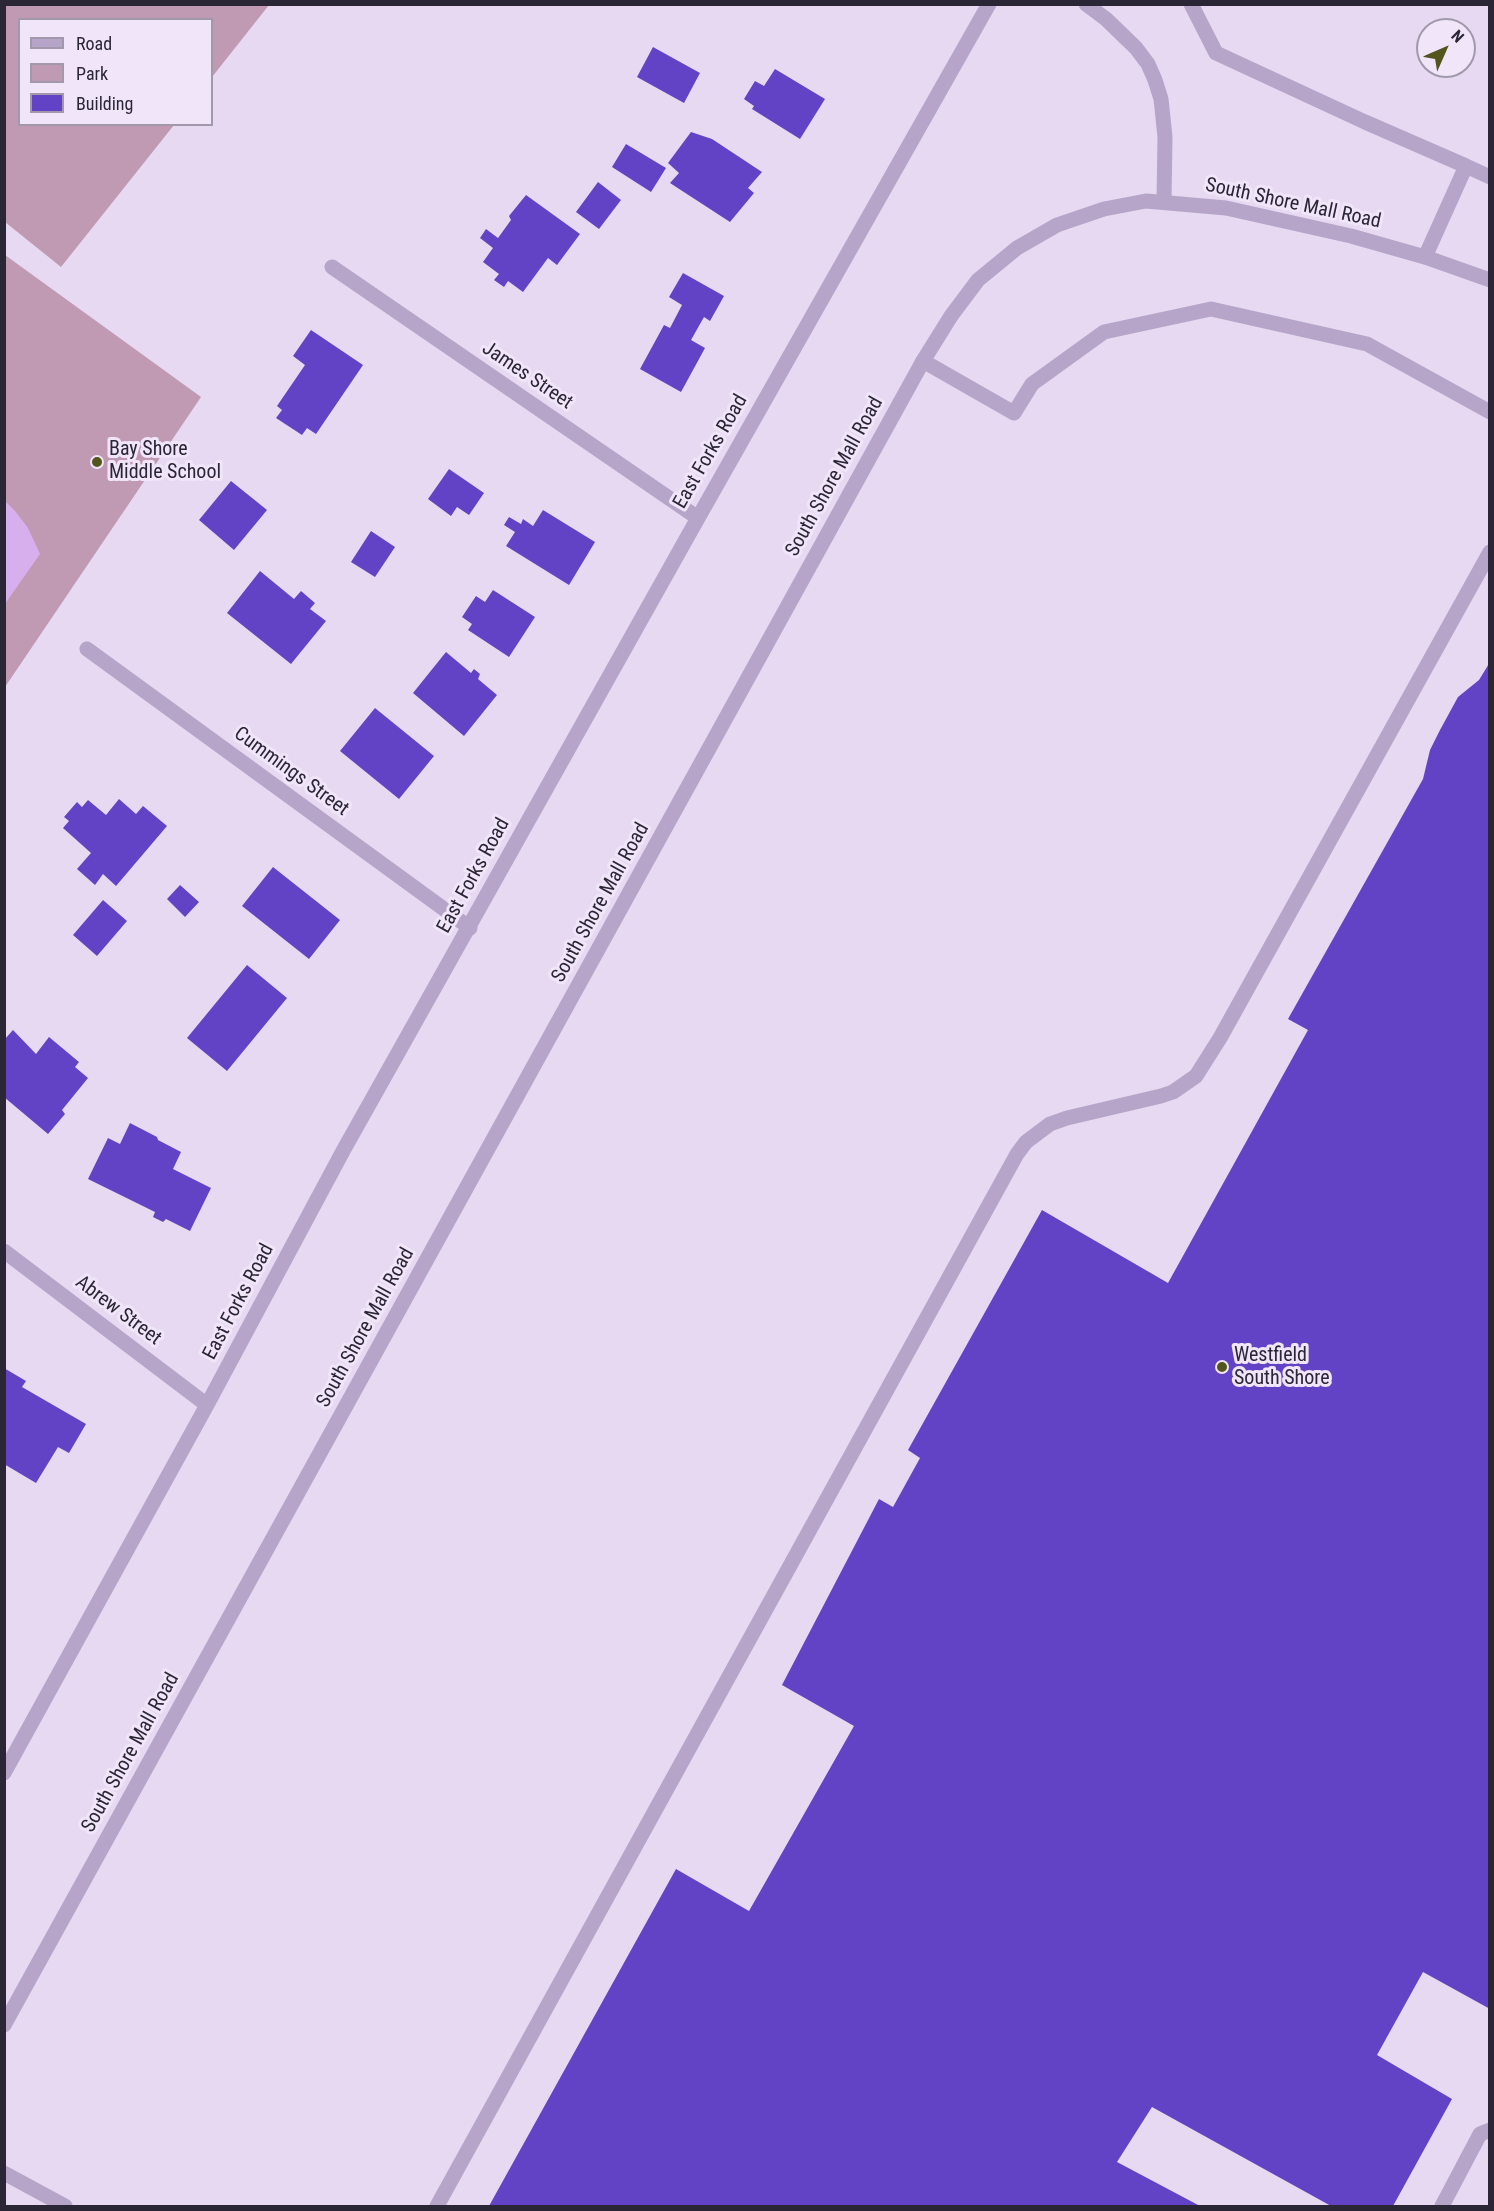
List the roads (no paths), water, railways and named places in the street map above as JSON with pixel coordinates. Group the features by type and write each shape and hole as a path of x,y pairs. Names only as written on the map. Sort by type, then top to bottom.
{"street":[{"name":"East Forks Road","path":"4,1773 207,1405 343,1151 989,4"},
{"path":"1086,4 1106,19 1136,48 1148,64 1155,80 1164,120 1164,201"},
{"path":"1191,4 1216,53 1490,177"},
{"path":"1425,257 1466,166"},
{"name":"South Shore Mall Road","path":"4,2025 923,361 951,316 978,280 1017,248 1057,225 1125,205 1146,201 1164,201 1226,208 1351,236 1425,257 1490,280"},
{"name":"James Street","path":"332,267 698,518"},
{"path":"923,361 1014,413 1032,384 1104,332 1211,309 1366,344 1490,412"},
{"path":"437,2206 1017,1154 1026,1142 1050,1124 1161,1096 1173,1092 1196,1076 1220,1038 1490,552"},
{"name":"Cummings Street","path":"87,650 470,928"},
{"name":"Abrew Street","path":"4,1251 207,1405"},
{"path":"1442,2206 1480,2134 1490,2130"},
{"path":"4,2173 65,2206"}],"place":[{"name":"Bay Shore Middle School","path":"97,462"},
{"name":"Westfield South Shore","path":"1222,1367"}]}
